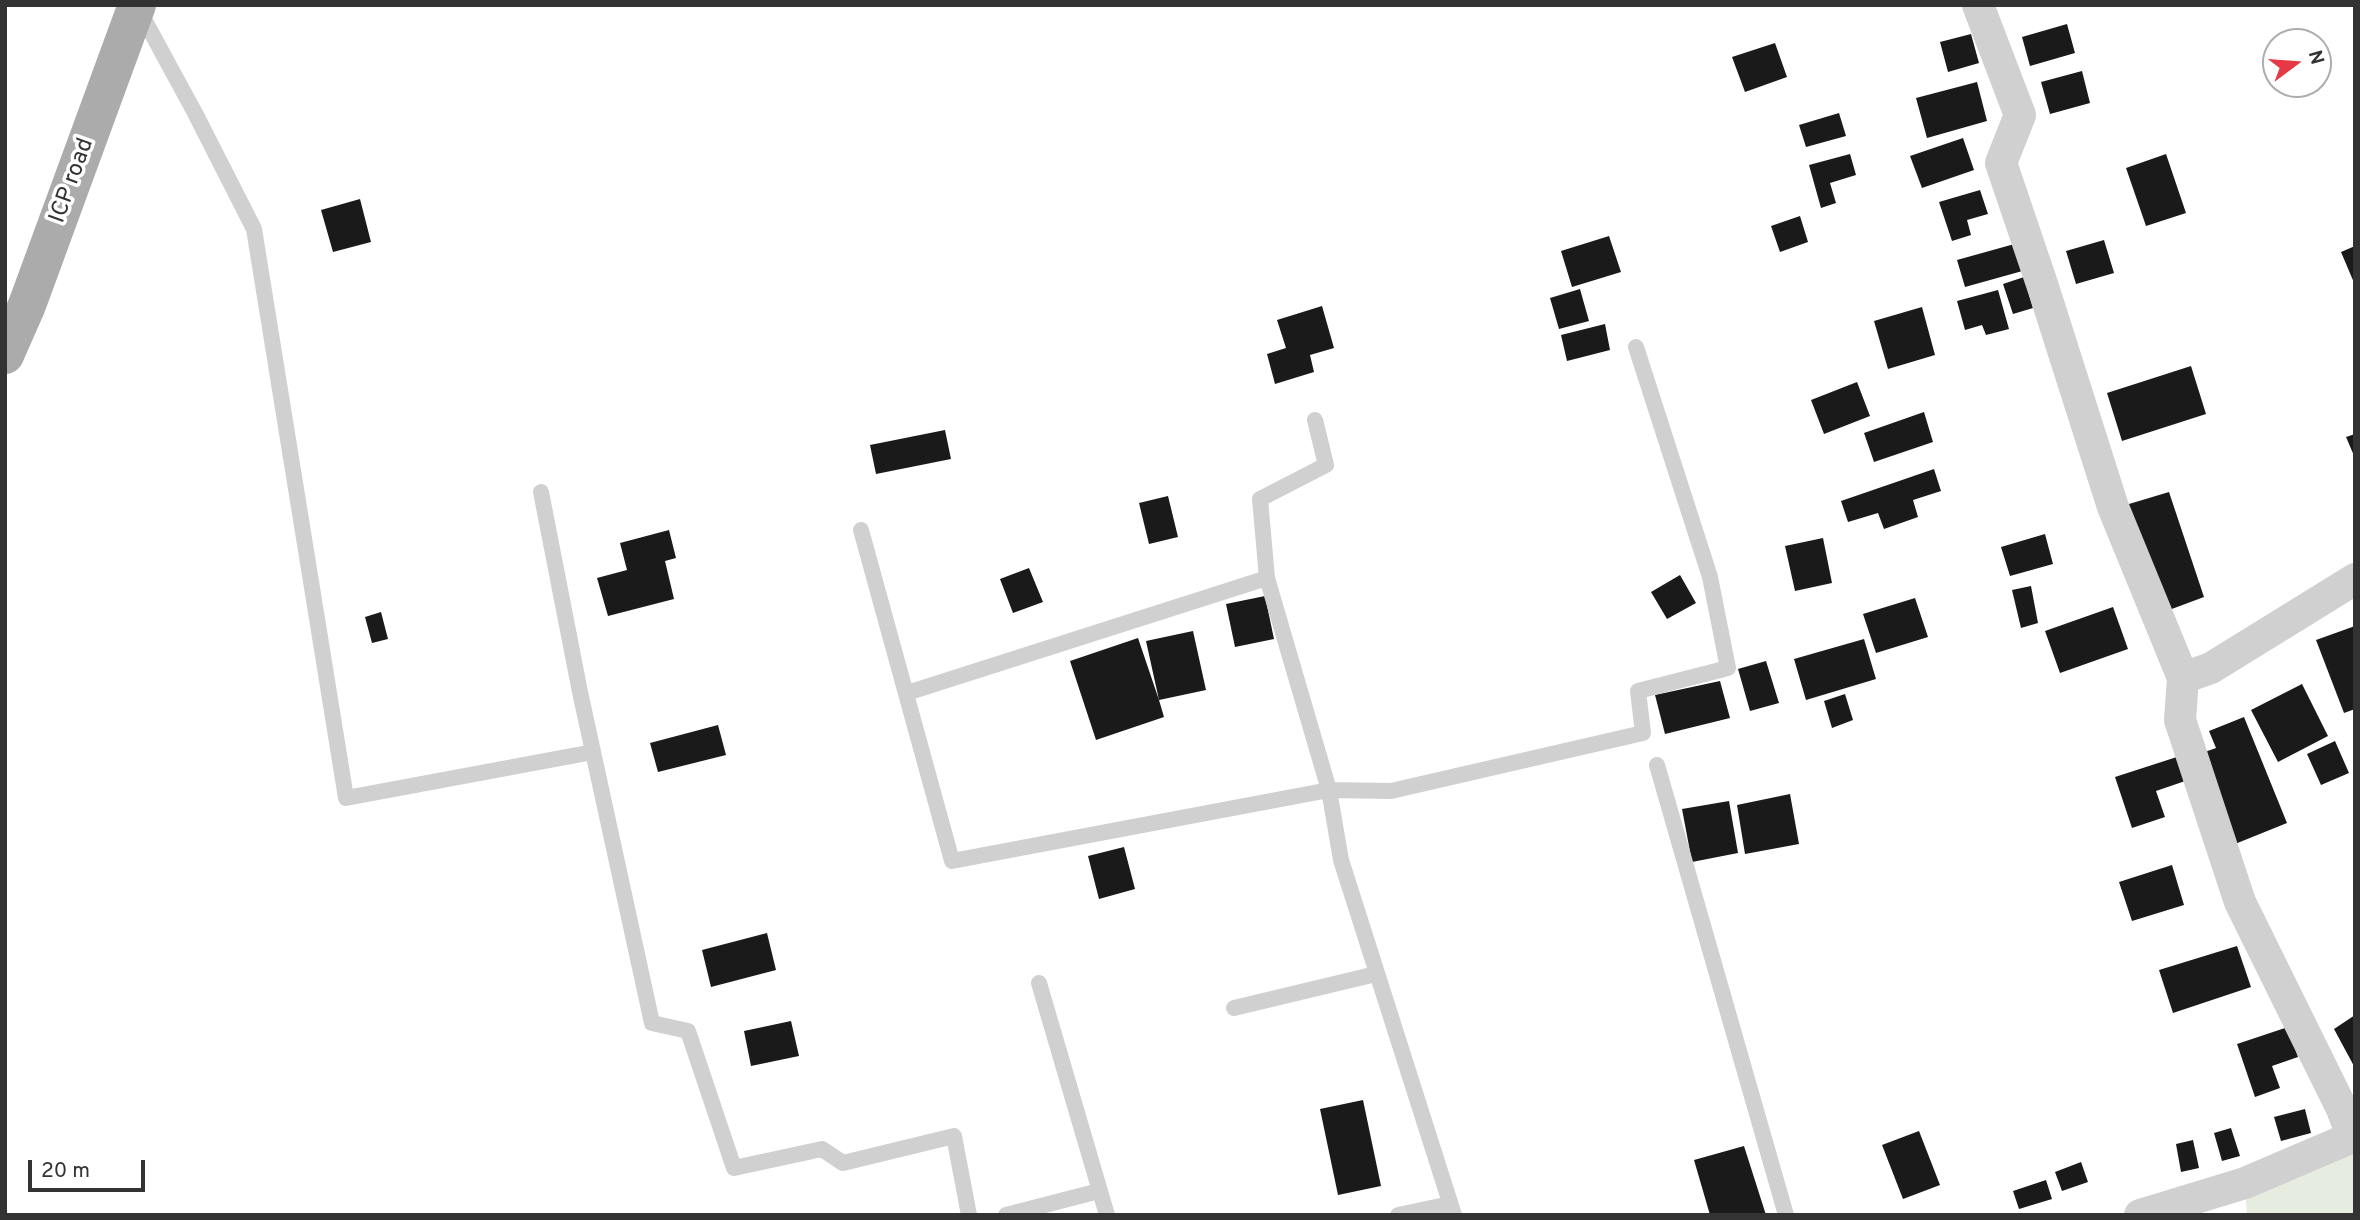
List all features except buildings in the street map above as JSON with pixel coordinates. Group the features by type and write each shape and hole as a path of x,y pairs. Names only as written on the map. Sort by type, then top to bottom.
{"main road":[{"name":"ICP road","path":"5,355 27,305 137,6"}],"street":[{"path":"1978,5 2020,115 2001,163 2113,507 2183,678 2180,720 2240,902 2354,1137 2245,1183 2140,1215"},
{"path":"2183,678 2211,668 2355,579"}],"lane":[{"path":"137,6 254,229 346,798 593,752"},
{"path":"861,530 953,861 1329,790 1391,791 1643,733 1638,691 1728,668 1710,577 1636,347"},
{"path":"1315,420 1326,465 1260,499 1267,578 1329,790 1341,860 1452,1209 1398,1215"},
{"path":"541,492 593,752 652,1023 688,1031 734,1168 822,1149 843,1163 954,1136 969,1215"},
{"path":"907,693 1267,578"},
{"path":"1657,765 1786,1215"},
{"path":"1234,1008 1376,974"},
{"path":"1039,983 1107,1215"},
{"path":"1006,1215 1099,1191"}],"shaded area":[{"path":"2355,1136 2355,1215 2247,1215 2245,1183"}]}
